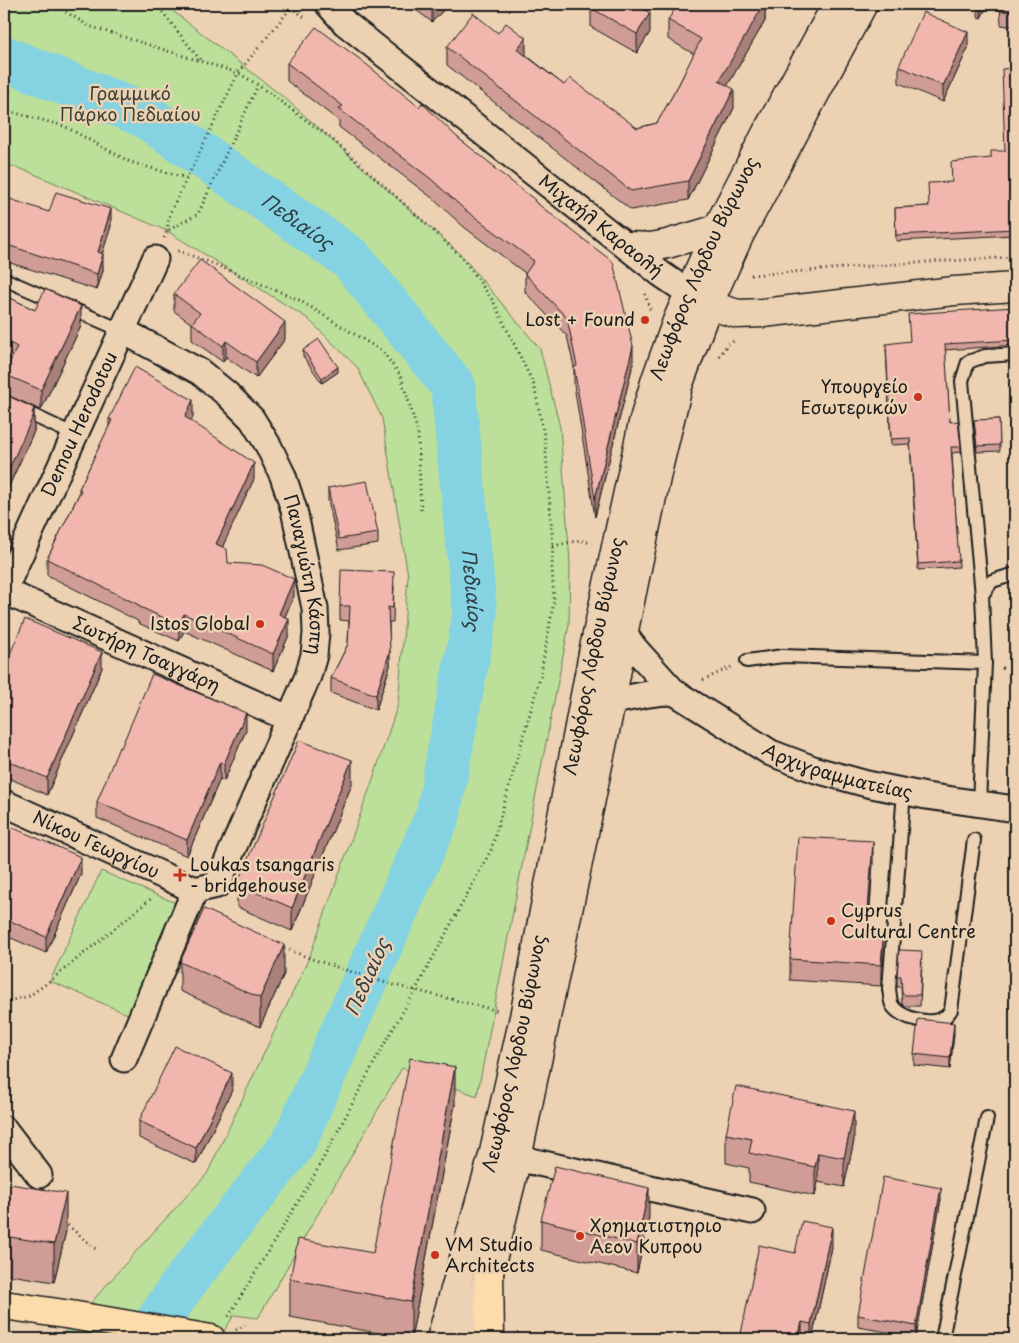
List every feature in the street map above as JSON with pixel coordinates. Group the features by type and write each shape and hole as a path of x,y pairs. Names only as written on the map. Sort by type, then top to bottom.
{"main road":[{"name":"Λεωφόρος Λόρδου Βύρωνος","path":"470,1339 518,1158 624,630 667,428 698,299 718,226 837,4"},
{"name":"Λεωφόρος Λόρδου Βύρωνος","path":"440,1339 494,1152 524,1017 594,648 644,423 656,379 677,321 698,299 739,236 862,4"},
{"path":"628,246 651,247 667,244 708,232 718,226"},
{"name":"Μιχαήλ Καραολή","path":"698,299 738,314 763,313 954,291 1015,287"},
{"path":"489,1272 490,1339"},
{"path":"4,1305 217,1332"}],"street":[{"name":"Μιχαήλ Καραολή","path":"328,4 345,23 661,274 698,299"},
{"name":"Demou Herodotou","path":"4,591 158,252"},
{"name":"Παναγιώτη Κάσπη","path":"123,330 200,372 227,394 252,419 283,476 294,510 315,608 316,633 314,655 308,676 217,885 195,890"},
{"name":"Σωτήρη Τσαγγάρη","path":"4,591 290,718"},
{"name":"Αρχιγραμματείας","path":"624,630 636,650 674,692 771,753 816,770 867,784 926,796 1015,809"},
{"path":"611,702 651,693 674,692"},
{"name":"Νίκου Γεωργίου","path":"4,803 195,890"},
{"path":"124,1059 195,890"},
{"path":"4,1129 39,1175"},
{"path":"518,1158 752,1211"}],"lane":[{"path":"4,279 123,330"},
{"path":"979,804 985,663 982,595 962,381 968,362 986,356 1015,354"},
{"path":"4,402 75,435"},
{"path":"982,595 992,581 1015,574"},
{"path":"747,661 783,656 985,663"},
{"path":"904,791 889,989 892,1005 902,1015 920,1020 936,1021 946,1016 951,1010 974,840"},
{"path":"942,1339 987,1118"}],"path":[{"path":"53,4 89,26 238,73 258,85 332,139 401,200 462,257 493,301 534,385 545,440 553,546 554,601 540,678 491,850 315,1174 217,1332"},
{"path":"156,4 202,61"},
{"path":"294,4 238,73 170,213 167,231 158,252 208,262 299,300 382,351 401,376 418,433 421,511"},
{"path":"167,231 198,214 258,85"},
{"path":"4,110 64,126 130,162 186,178"},
{"path":"751,275 1015,257"},
{"path":"553,546 580,540"},
{"path":"674,692 747,661"},
{"path":"4,1002 29,996 50,982 156,895 164,876"},
{"path":"272,942 289,950 386,983 524,1017"},
{"path":"62,1220 97,1250"}],"green space":[{"name":"Γραμμικό Πάρκο Πεδιαίου","path":"4,4 164,4 286,99 462,256 540,349 560,427 570,562 569,625 477,1096 402,1068 258,1318 234,1315 219,1339 59,1339 207,1174 309,958 398,704 408,576 382,418 357,367 307,318 167,231 27,171 4,164"},
{"path":"101,871 178,904 130,1015 50,981"}],"building":[{"path":"594,4 635,4 650,13 637,34 591,8"},
{"path":"678,4 764,4 719,81 734,89 688,181 631,191 447,47 473,13 498,33 506,23 526,38 517,49 564,85 570,78 637,128 657,123 701,39 668,20"},
{"path":"1001,4 1015,4 1015,12 1001,11"},
{"path":"923,12 968,32 943,86 899,66"},
{"path":"316,27 361,60 419,107 422,103 457,137 494,168 613,262 633,346 595,499 574,367 577,366 567,318 525,274 534,261 464,209 431,179 339,109 343,106 287,63"},
{"path":"1015,68 1015,229 896,235 895,208 929,206 928,183 952,182 951,162 991,158 991,151 1005,151 1002,69"},
{"path":"56,192 111,209 98,252 103,254 97,274 4,244 4,208 7,198 49,212"},
{"path":"200,260 285,322 256,362 226,341 223,346 192,323 200,313 174,294"},
{"path":"45,289 81,306 41,390 4,374 17,347 4,340 4,295 35,310"},
{"name":"Υπουργείο Εσωτερικών","path":"1015,307 1015,340 945,344 950,422 958,421 961,447 951,447 959,561 918,564 910,438 891,439 886,344 910,341 908,314"},
{"path":"319,339 338,367 322,378 303,350"},
{"path":"135,367 193,400 185,417 254,463 216,544 227,549 228,563 262,565 294,579 279,614 289,619 273,654 184,614 179,625 47,559 81,490 79,489 112,420 109,419"},
{"path":"4,394 34,408 32,413 34,414 4,480"},
{"path":"999,419 1000,445 977,446 974,420"},
{"path":"367,481 378,533 339,539 328,488"},
{"path":"341,570 394,572 393,608 388,607 390,651 376,695 331,678 348,644 350,606 340,606"},
{"path":"25,619 102,652 47,778 4,759 4,668"},
{"path":"152,674 246,713 224,764 220,762 187,840 97,802 119,747 121,748"},
{"path":"299,740 352,760 292,908 237,884"},
{"path":"4,824 81,857 46,937 4,918"},
{"name":"Cyprus Cultural Centre","path":"798,837 873,841 866,939 883,940 881,965 790,959"},
{"path":"204,909 284,945 260,998 180,962"},
{"path":"899,950 922,951 920,995 904,995 902,993 901,976 897,976"},
{"path":"918,1019 954,1023 950,1058 914,1054"},
{"path":"175,1046 232,1073 196,1148 139,1121"},
{"path":"410,1058 455,1067 411,1302 290,1279 298,1239 373,1253"},
{"path":"736,1086 854,1111 844,1158 818,1153 815,1167 749,1153 752,1139 726,1134"},
{"path":"555,1166 649,1188 637,1244 541,1220"},
{"path":"883,1177 941,1188 916,1326 858,1315"},
{"path":"4,1183 66,1193 54,1244 4,1236"},
{"path":"802,1221 832,1227 811,1324 802,1322 798,1339 740,1339 759,1245 795,1253"}],"waterway":[{"name":"Πεδιαίος","path":"4,58 146,116 351,259 453,386 475,615 438,815 293,1144 183,1284 146,1339"}],"place":[{"name":"Lost + Found","path":"645,320"},
{"name":"Υπουργείο Εσωτερικών","path":"918,397"},
{"name":"Istos Global","path":"260,624"},
{"name":"Loukas tsangaris - bridgehouse","path":"180,875"},
{"name":"Cyprus Cultural Centre","path":"831,921"},
{"name":"Χρηματιστηριο Αεον Κυπρου","path":"580,1236"},
{"name":"VM Studio Architects","path":"435,1255"}]}
